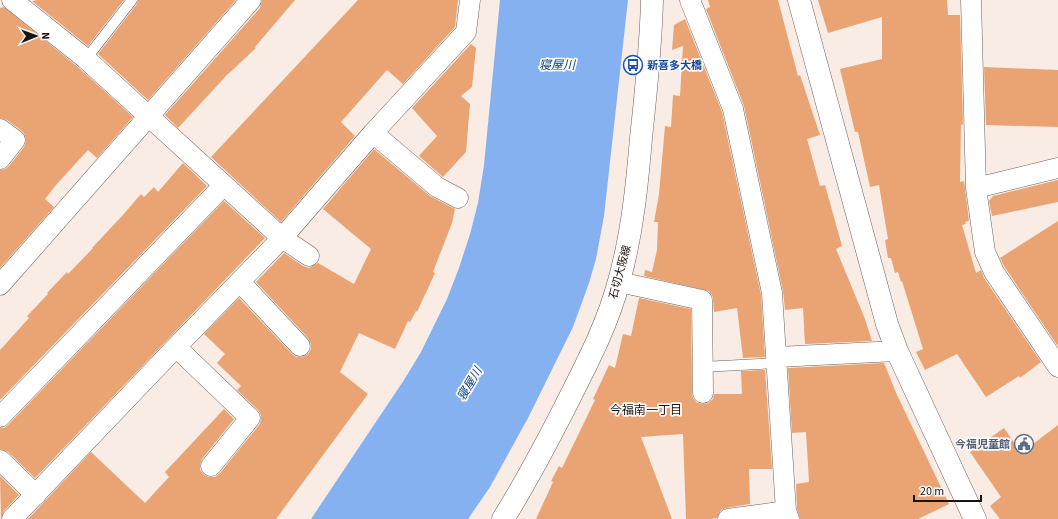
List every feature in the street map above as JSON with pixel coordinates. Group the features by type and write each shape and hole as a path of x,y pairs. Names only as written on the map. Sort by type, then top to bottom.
{"main road":[{"name":"石切大阪線","path":"502,519 537,461 589,359 611,308 619,282 628,243 638,172 648,75 652,0"},
{"path":"799,0 887,324 897,351 975,519"}],"street":[{"path":"12,0 86,59 223,186 282,238 309,256"},
{"path":"0,285 251,0"},
{"path":"12,519 282,238 373,134 466,32 470,0"},
{"path":"690,0 733,109 772,293 777,360 788,515 728,519"},
{"path":"971,0 976,188 985,252 994,272 1058,367"},
{"path":"0,129 15,140 0,159"},
{"path":"373,134 437,187 458,198"},
{"path":"976,188 1058,168"},
{"path":"0,417 223,186"},
{"path":"240,282 300,346"},
{"path":"619,282 702,300 703,393"},
{"path":"176,347 250,418 211,466"},
{"path":"777,360 897,351"},
{"path":"0,460 36,495"}],"lane":[{"path":"86,59 132,0"},
{"path":"702,367 777,360"}],"water":[{"name":"寝屋川","path":"500,0 628,0 604,216 596,259 573,327 528,418 490,487 468,519 311,519 404,380 421,352 447,299 459,268 478,203 484,165"}],"building":[{"path":"124,0 88,46 32,1"},
{"path":"138,0 236,0 148,100 98,54 137,4"},
{"path":"262,0 295,0 255,47 256,48 226,76 178,128 165,115 260,8"},
{"path":"358,0 458,0 455,27 403,84 387,70 341,122 355,136 281,222 211,157"},
{"path":"708,0 778,0 798,76 800,75 820,135 807,139 820,186 825,185 842,246 836,249 865,319 872,341 805,344 803,308 785,310 783,291 744,106 706,9 710,7"},
{"path":"818,0 947,0 948,15 960,15 963,124 961,125 960,182 964,181 969,221 962,225 976,273 981,270 984,278 1041,362 1020,378 1019,376 986,397 957,354 925,370 916,352 923,349 902,281 901,282 898,272 895,273 891,258 888,258 885,240 888,239 879,185 870,187 858,132 855,132 840,69 882,59 882,17 828,33"},
{"path":"4,7 79,68 133,117 97,158 88,150 56,185 45,199 54,207 0,268 0,170 9,166 24,147 26,141 25,135 22,131 7,120 0,118 0,8"},
{"path":"685,19 722,112 761,295 765,357 743,358 737,308 714,312 712,295 709,291 644,276 645,270 652,272 657,250 658,222 654,222 659,194 665,126 671,127 673,95 680,96 683,46 672,50 674,25"},
{"path":"471,44 476,48 472,87 461,96 470,104 466,152 443,177 419,156 437,136 412,108"},
{"path":"984,67 1058,70 1058,127 986,125"},
{"path":"374,149 430,196 455,209 452,223 433,272 435,273 417,312 416,311 410,322 408,321 395,349 359,333 340,372 368,394 276,519 28,519 91,452 145,503 169,477 165,472 224,409 234,419 202,459 200,465 200,470 204,475 209,477 215,477 220,473 259,425 261,415 258,410 237,390 241,386 217,363 225,354 204,334 239,298 292,354 296,357 302,357 308,354 311,349 311,344 308,338 256,282 284,253 303,266 309,268 318,263 354,284 371,249 323,209"},
{"path":"183,163 207,186 0,400 0,350 29,318 27,316 48,294 47,293 93,248 141,194 144,197 154,187 158,192"},
{"path":"1058,180 1058,202 992,216 989,201 993,196"},
{"path":"224,201 265,238 35,478 8,452 0,449 0,428 4,428 8,425"},
{"path":"1058,221 1058,344 1057,345 1000,258"},
{"path":"639,298 691,309 692,393 693,398 697,403 708,403 713,399 714,394 742,394 741,371 765,370 772,469 749,469 750,504 721,510 717,518 686,519 683,434 641,437 672,519 536,519 553,482 551,481 559,466 562,468 595,400 593,399 609,365 615,368 623,334 631,336"},
{"path":"884,363 897,395 949,504 918,519 800,519 797,509 796,484 809,482 806,432 792,433 788,368"},
{"path":"1058,425 1058,519 1000,519 990,506 1001,497 970,452 1004,428 1021,453"},
{"path":"0,476 19,495 4,511 1,519"}],"place":[{"name":"新喜多大橋","path":"633,65"},
{"name":"今福児童館","path":"1024,444"}],"district":[{"name":"今福南一丁目","path":"646,410"}]}
